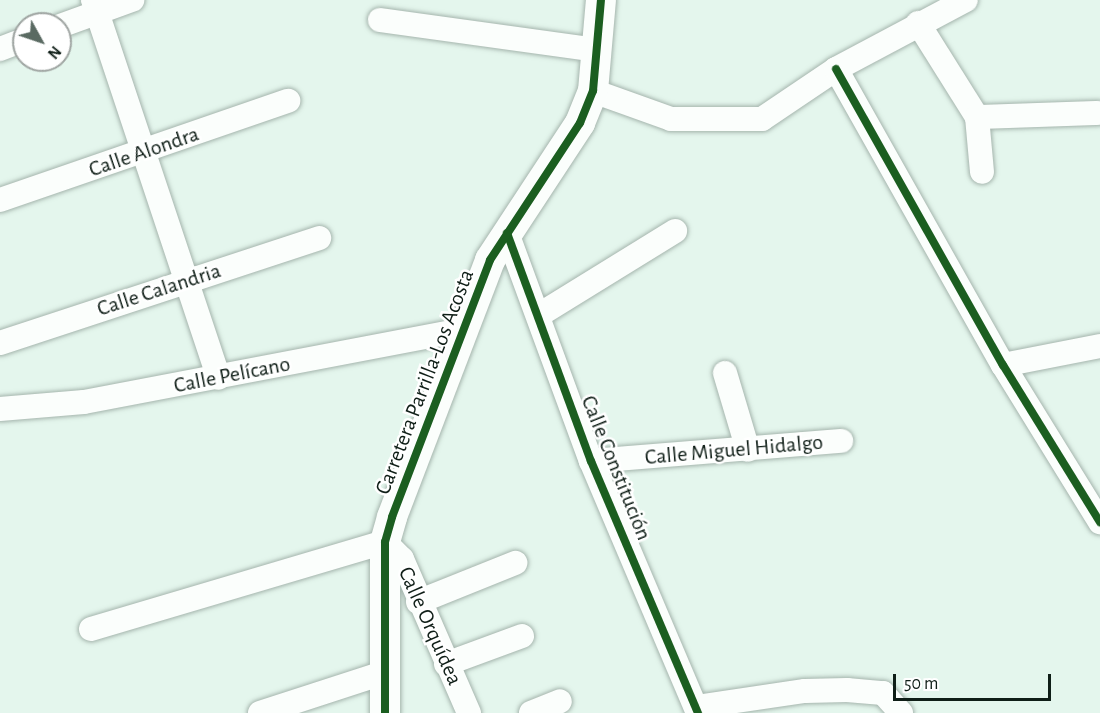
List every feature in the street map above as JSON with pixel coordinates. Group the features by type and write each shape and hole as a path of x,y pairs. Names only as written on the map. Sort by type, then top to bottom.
{"street":[{"path":"72,19 94,6 132,0"},
{"name":"Carretera Parrilla-Los Acosta","path":"385,713 385,542 490,260 580,123 593,91 601,0"},
{"path":"593,91 671,119 762,119 836,69 918,22 966,0"},
{"path":"94,6 219,378"},
{"path":"380,20 595,50"},
{"path":"918,22 977,117 982,172"},
{"path":"836,69 1004,364 1100,522"},
{"name":"Calle Alondra","path":"0,200 144,153 288,101"},
{"path":"977,117 1098,112"},
{"path":"539,315 675,231"},
{"name":"Calle Constitución","path":"507,233 591,461 697,710 805,691 847,690 883,693 901,713"},
{"name":"Calle Calandria","path":"0,343 319,238"},
{"name":"Calle Pelícano","path":"0,409 84,402 463,330"},
{"path":"1004,364 1100,345"},
{"path":"725,373 748,450"},
{"name":"Calle Miguel Hidalgo","path":"591,461 841,441"},
{"path":"91,629 385,542"},
{"name":"Calle Orquídea","path":"385,542 402,559 418,602 469,713"},
{"path":"418,602 514,563"},
{"path":"446,664 522,636"},
{"path":"260,713 386,672"},
{"path":"531,713 560,701"}],"cycle path":[{"path":"385,713 385,542 392,517 490,260 580,123 593,91 601,0"},
{"path":"836,69 1003,365 1100,522"},
{"path":"507,233 591,461 698,713"}]}
